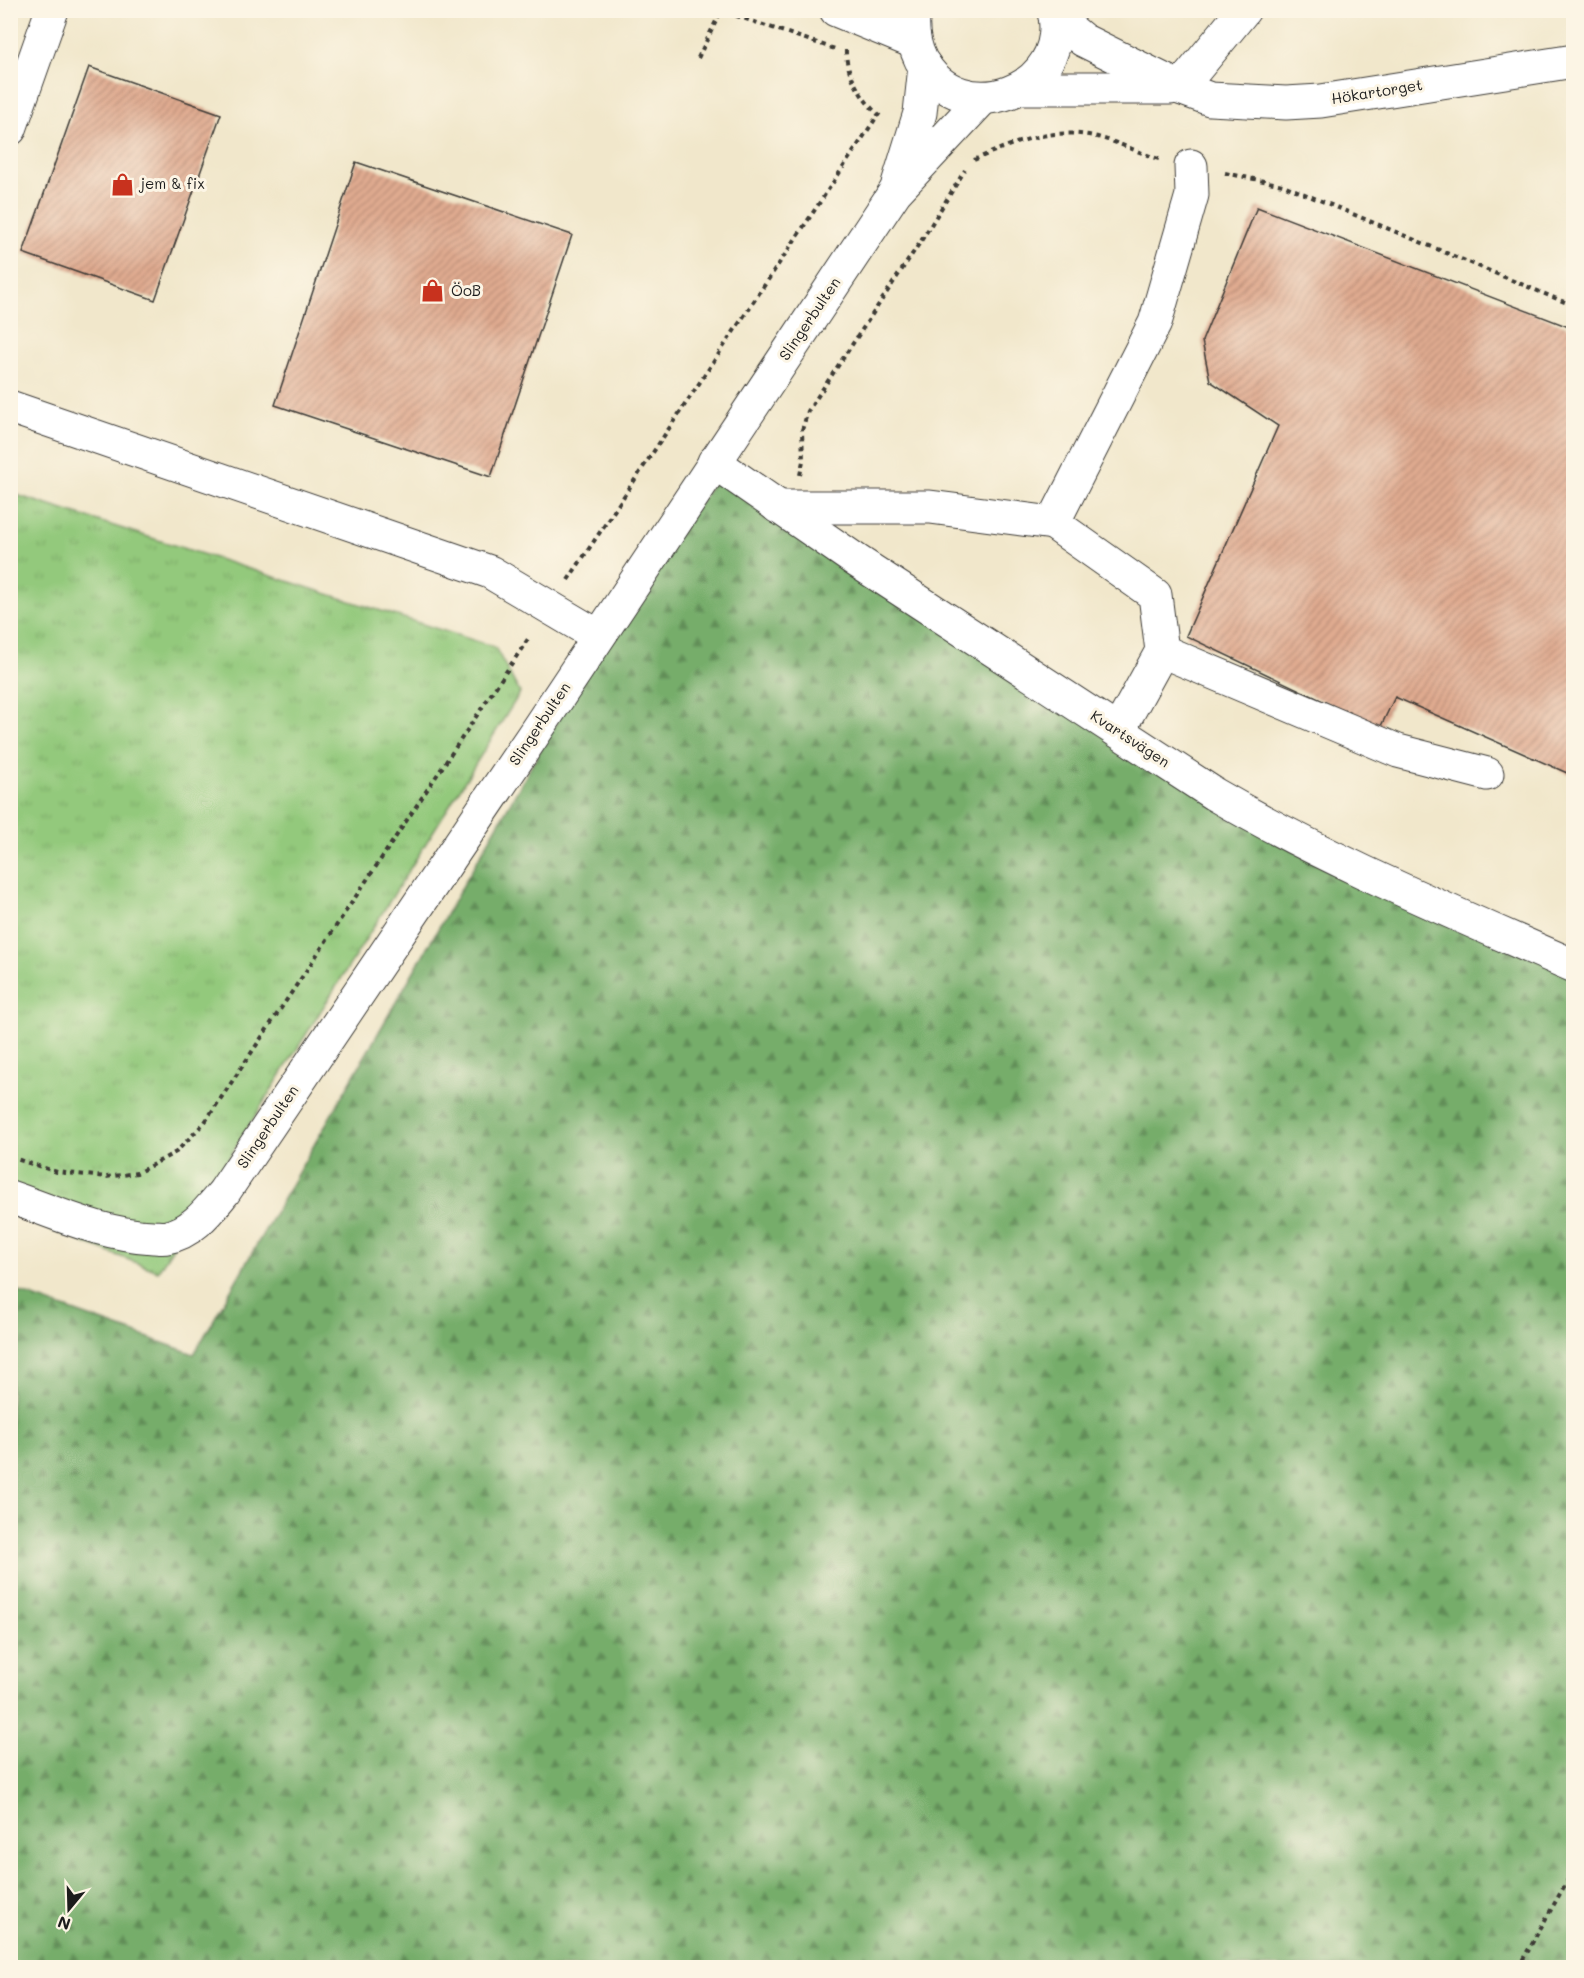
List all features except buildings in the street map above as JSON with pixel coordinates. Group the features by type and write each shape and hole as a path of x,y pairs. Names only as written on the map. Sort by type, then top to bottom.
{"street":[{"path":"10,129 52,10"},
{"path":"836,10 918,39 933,77 950,89 983,98 998,97 1020,88 1037,74 1048,58 1054,38 1054,14"},
{"path":"1180,88 1244,10"},
{"name":"Hökartorget","path":"1054,14 1083,40 1180,88 1210,99 1241,102 1286,104 1321,101 1574,61"},
{"name":"Slingerbulten","path":"895,192 924,94 918,39"},
{"name":"Hökartorget","path":"1020,88 1180,88"},
{"name":"Slingerbulten","path":"10,1197 94,1227 136,1236 167,1238 191,1227 209,1210 224,1192 895,192 983,98"},
{"path":"1053,523 1155,323 1192,195 1191,166"},
{"path":"10,407 490,572 598,636"},
{"name":"Kvartsvägen","path":"714,462 857,561 1214,794 1273,828 1352,867 1574,966"},
{"path":"778,507 930,507 1053,523 1155,595 1162,651 1118,731"},
{"path":"1162,651 1398,751 1487,774"}],"path":[{"path":"698,57 720,11 846,53"},
{"path":"10,1157 57,1172 106,1177 137,1173 176,1152 205,1122 878,115"},
{"path":"778,507 800,477 803,461 802,430 808,411 921,241 970,162 1005,146 1034,137 1067,133 1094,136 1156,158 1283,185 1574,306"},
{"path":"1518,1968 1574,1869"}],"green space":[{"path":"720,473 1290,844 1573,973 1573,1967 11,1968 11,1289 194,1354 594,657"},
{"path":"10,493 495,647 520,693 158,1271 11,1215"}],"place":[{"name":"jem & fix","path":"122,184"},
{"name":"ÖoB","path":"433,291"}]}
